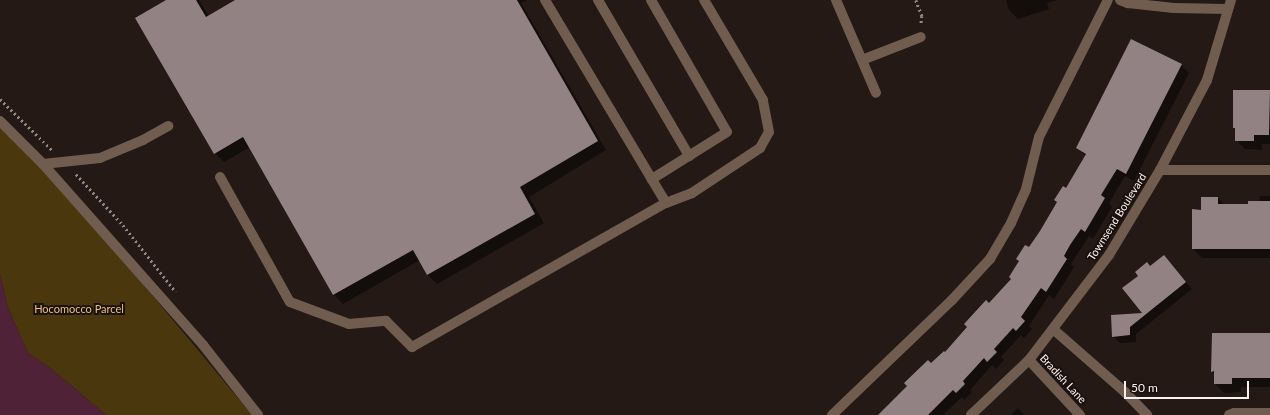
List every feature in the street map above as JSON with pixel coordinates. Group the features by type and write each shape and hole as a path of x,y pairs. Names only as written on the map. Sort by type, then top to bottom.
{"street":[{"path":"545,0 666,203"},
{"path":"598,0 689,156"},
{"path":"651,0 727,132 652,179"},
{"path":"220,177 290,302 349,324 386,321 412,348 666,203 692,193 760,148 769,132 763,100 704,0"},
{"path":"836,0 876,93"},
{"path":"832,415 952,300 990,259 1011,223 1026,189 1039,137 1108,0"},
{"path":"1120,0 1128,3 1174,8 1230,5"},
{"name":"Townsend Boulevard","path":"971,415 1029,360 1109,255 1160,170 1206,80 1230,5"},
{"path":"862,60 921,37"},
{"path":"0,121 43,164 203,345 258,415"},
{"path":"43,164 100,158 143,140 168,126"},
{"path":"1160,170 1270,170"},
{"path":"1053,328 1125,392 1147,415"},
{"name":"Bradish Lane","path":"1029,360 1080,415"},
{"path":"1229,415 1234,413 1270,414"}],"path":[{"path":"916,0 922,16 921,37"}],"green space":[{"name":"Hocomocco Parcel","path":"0,121 43,164 252,415 106,415 53,370 28,353 8,308 0,274"}],"shaded area":[{"path":"0,274 8,308 28,353 53,370 106,415 0,415"}],"building":[{"path":"166,0 196,0 206,17 235,0 517,0 598,141 520,187 535,214 427,275 413,250 333,295 243,137 214,154 135,18"},
{"path":"1131,39 1182,64 1126,174 1117,169 1101,195 1105,198 1085,232 1081,229 1064,256 1067,259 1046,292 1041,288 1021,317 1025,321 1016,331 1013,328 994,349 997,352 987,362 984,358 963,381 965,384 956,393 953,390 928,415 878,415 907,386 904,383 928,360 931,363 944,351 945,352 967,327 964,324 986,300 989,303 1011,279 1009,277 1019,261 1016,259 1025,245 1029,247 1040,231 1057,202 1054,200 1063,186 1066,188 1086,154 1076,148"},
{"path":"1233,90 1270,90 1269,135 1254,135 1254,141 1235,141 1235,128 1233,128"},
{"path":"1201,197 1218,197 1218,204 1248,204 1248,201 1270,201 1270,249 1192,249 1192,209 1201,210"},
{"path":"1164,255 1186,282 1130,327 1130,335 1112,337 1111,315 1142,313 1122,288 1138,276 1135,272 1147,262 1150,266"},
{"path":"1212,333 1270,333 1270,378 1232,378 1232,384 1214,384 1214,371 1211,372"}]}
